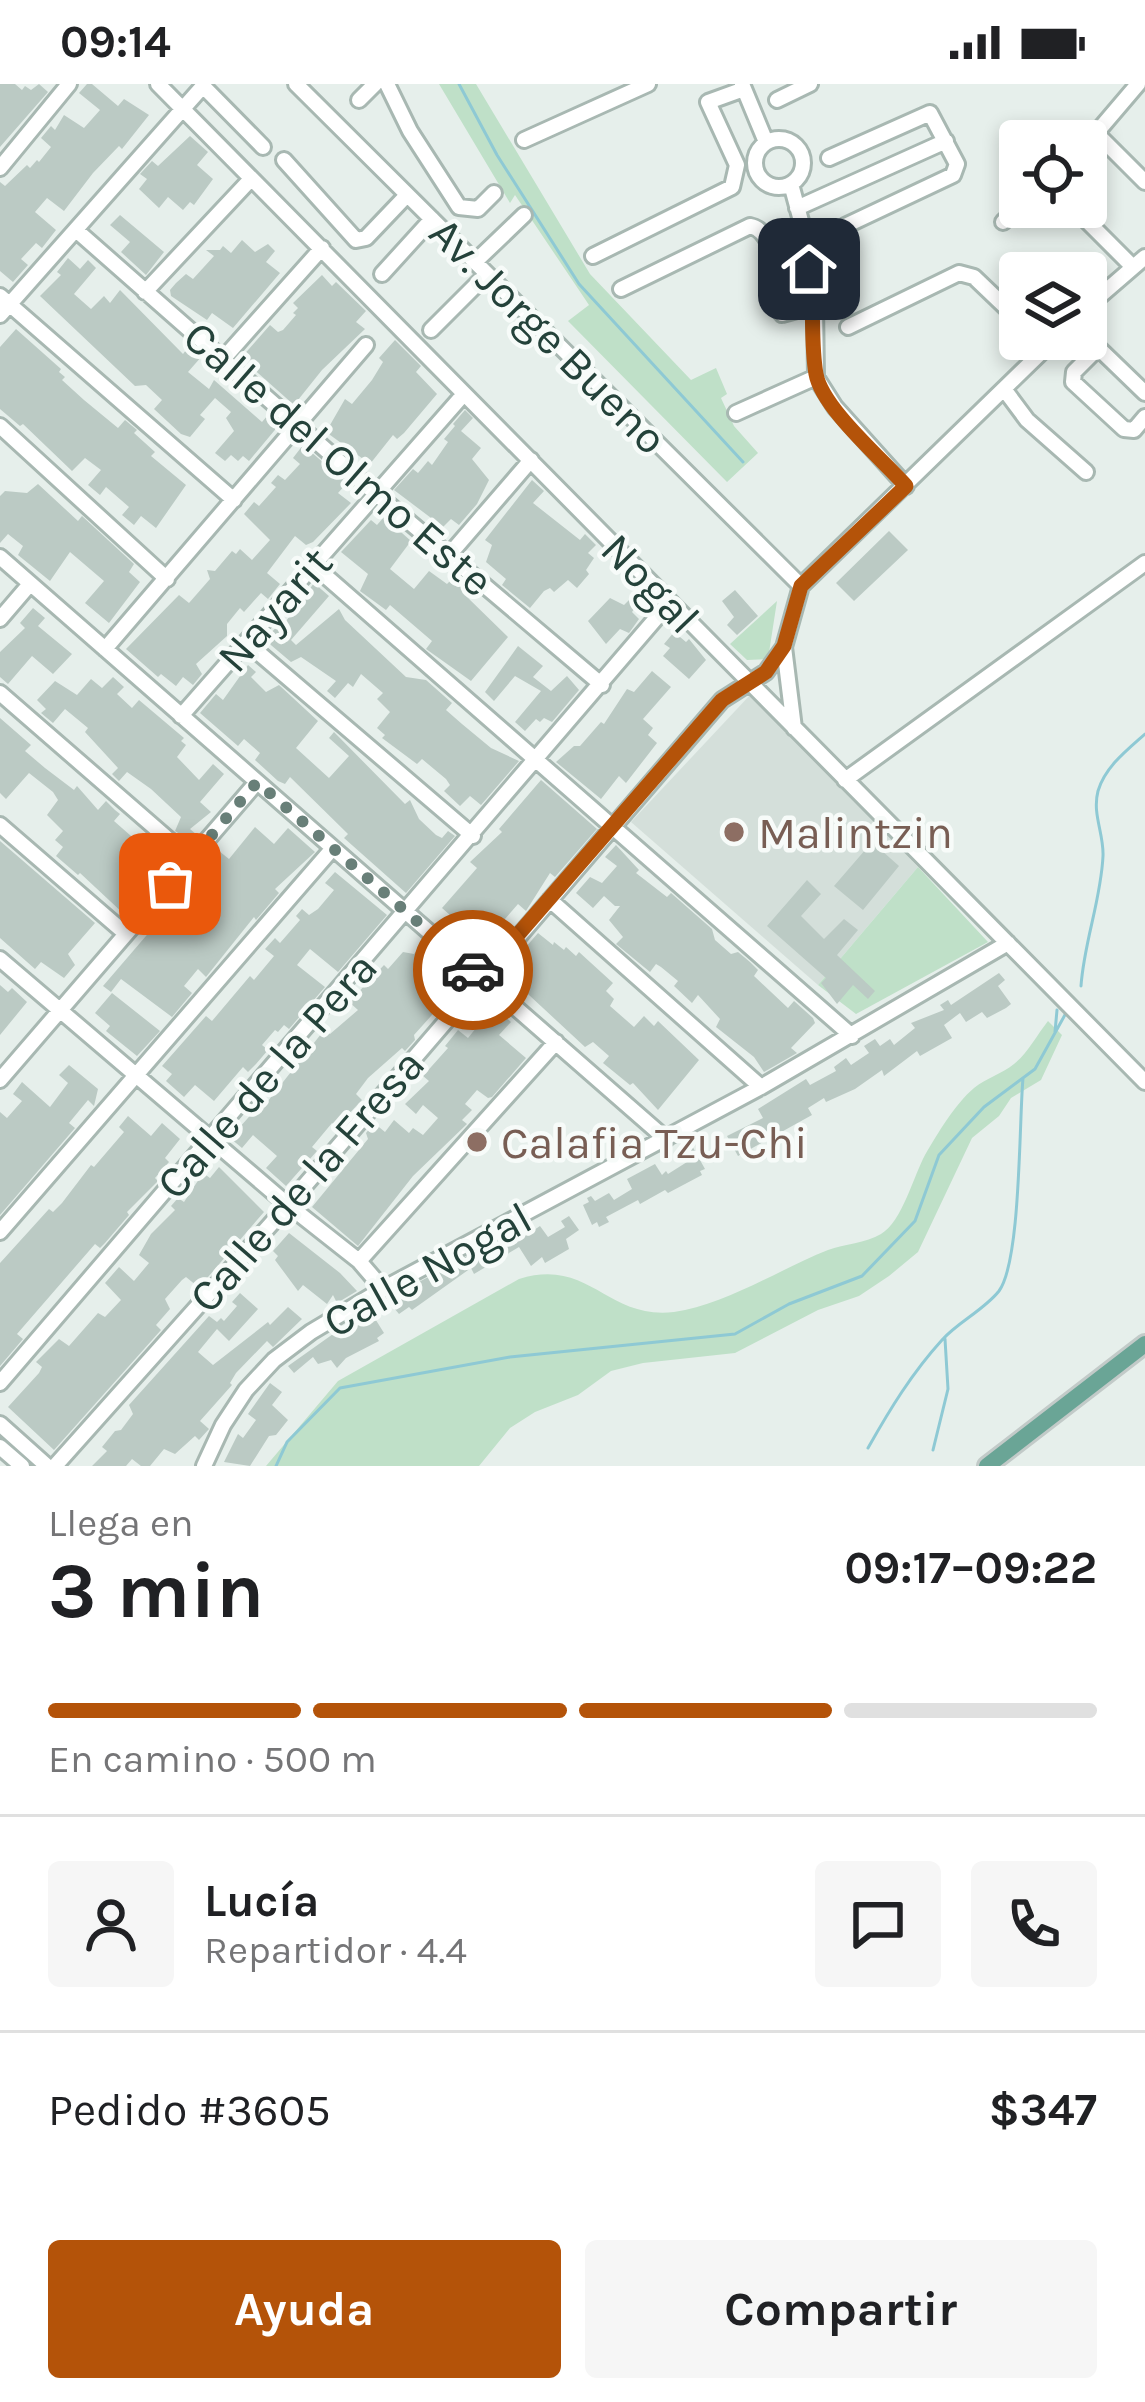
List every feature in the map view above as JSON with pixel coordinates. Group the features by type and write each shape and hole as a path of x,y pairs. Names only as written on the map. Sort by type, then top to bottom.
{"main road":[{"path":"987,1466 1145,1344"}],"street":[{"name":"Nogal","path":"158,84 1145,1082"},
{"name":"Av. Jorge Bueno","path":"296,84 801,586"},
{"path":"359,100 375,84"},
{"path":"387,84 410,131 460,208 478,208 494,193"},
{"path":"524,140 648,84"},
{"path":"777,100 811,84"},
{"path":"1138,84 1099,131 1145,182"},
{"path":"234,500 3,305 76,230 202,85 263,146"},
{"path":"593,256 732,187 737,165 708,102 743,86 766,142"},
{"path":"0,167 61,87"},
{"path":"829,158 930,113 957,164 952,175 844,226"},
{"path":"786,140 801,153 800,173 791,184 778,187 760,178 755,159 766,142 786,140"},
{"path":"797,208 946,140"},
{"path":"284,160 356,240 366,238 407,195"},
{"path":"145,292 250,180"},
{"path":"791,184 815,305 816,376 835,407 906,486"},
{"path":"431,330 524,215"},
{"path":"382,274 432,219"},
{"path":"621,289 758,226 773,257 782,314 815,305"},
{"path":"1098,228 1138,261 1107,289"},
{"name":"Calle del Olmo Este","path":"76,230 375,494 602,685"},
{"path":"224,358 322,248"},
{"path":"848,327 959,273 974,277 999,301"},
{"path":"105,649 366,345"},
{"path":"1107,356 1145,393"},
{"path":"794,728 784,646 801,586 1031,360"},
{"path":"1082,360 1073,382 1124,429 1133,430 1145,417"},
{"path":"736,413 816,376"},
{"path":"1004,389 1027,420 1086,472"},
{"name":"Nayarit","path":"182,716 463,395"},
{"path":"0,426 167,579"},
{"path":"450,554 531,460"},
{"path":"0,557 666,1138"},
{"path":"845,780 1145,563"},
{"path":"314,565 852,1036"},
{"path":"0,619 30,584"},
{"name":"Calle de la Pera","path":"0,1383 670,602"},
{"path":"246,642 473,836"},
{"name":"Calle de la Fresa","path":"51,1466 287,1205 722,700 766,672 784,646"},
{"path":"0,693 191,859"},
{"path":"0,1080 257,782"},
{"path":"0,825 126,934"},
{"path":"0,1232 333,848"},
{"path":"550,900 761,1087"},
{"name":"Calle Nogal","path":"204,1466 246,1390 274,1360 311,1332 761,1087 1008,943"},
{"path":"0,958 287,1205 359,1261 383,1289"},
{"path":"359,1261 556,1042"},
{"path":"0,1424 51,1466"},
{"path":"0,1447 22,1466"}],"shaded area":[{"path":"751,694 918,867 818,985 631,822"}],"green space":[{"path":"439,84 476,84 590,274 691,380 716,368 727,394 721,398 734,426 758,453 727,482 568,321 589,305 515,195 510,203"},
{"path":"777,601 768,659 747,660 730,644"},
{"path":"918,867 988,942 856,1014 818,985"},
{"path":"1048,1021 1062,1035 1041,1080 1011,1098 999,1116 972,1138 918,1252 859,1296 818,1310 735,1353 611,1371 578,1395 510,1428 479,1466 266,1466 338,1381 519,1279 564,1276 631,1307 674,1312 713,1302 828,1250 881,1234 895,1219 925,1155 954,1110 974,1088 1019,1060"}],"building":[{"path":"0,84 31,90 39,84 48,92 0,147"},
{"path":"87,84 118,106 124,99 149,115 64,211 47,198 35,212 56,230 42,248 36,243 21,259 28,265 13,282 0,271 0,182 5,186 27,165 30,168 39,162 51,147 41,138 51,126 55,130 64,115 84,128 100,110 79,93"},
{"path":"190,136 208,152 197,165 213,179 194,205 190,202 183,210 168,197 159,208 139,189 147,179 140,174 152,161 158,166"},
{"path":"120,215 164,252 146,275 121,252 130,242 110,225"},
{"path":"242,240 255,252 268,244 275,251 266,262 280,273 233,328 212,313 207,320 171,296 176,283 186,274 193,279 214,256 206,250 223,246 231,253"},
{"path":"68,258 80,269 88,260 96,268 74,294 91,309 104,296 110,303 120,290 183,354 190,345 202,356 188,372 209,389 214,380 262,422 268,415 279,425 249,461 231,455 225,461 215,453 234,431 226,418 231,412 215,398 190,437 181,434 154,409 162,400 146,385 135,386 40,296 61,275 57,272"},
{"path":"322,275 366,311 356,322 365,329 294,405 241,358 270,325 278,332 283,330 296,315 298,308 293,303"},
{"path":"16,329 61,369 62,380 84,400 118,428 125,420 137,430 134,433 155,452 151,456 186,485 156,528 141,516 134,525 122,515 129,507 106,487 100,495 88,485 101,470 85,458 72,471 23,424 0,409 0,347"},
{"path":"395,340 421,366 416,372 437,394 370,464 326,432 345,399 352,404 372,380 383,362 379,358"},
{"path":"465,410 473,418 461,431 481,448 472,459 489,480 459,525 451,519 443,527 394,490 413,469 418,473 428,461 432,465"},
{"path":"303,445 347,483 338,493 351,503 313,542 306,545 295,536 267,573 280,584 268,599 261,593 244,612 240,608 227,624 227,636 196,664 202,674 193,685 183,677 176,686 161,674 158,677 126,649 179,595 189,603 210,579 207,570 215,571 232,551 236,554 240,549 252,560 270,540 244,514 276,487 271,483 278,475 285,480 300,464 293,458"},
{"path":"532,480 544,491 533,503 580,540 585,534 596,545 588,553 594,558 586,570 589,574 577,588 568,580 554,592 544,591 530,608 502,585 506,579 486,562 492,545 485,540"},
{"path":"38,484 134,564 129,572 140,582 109,623 85,603 104,581 70,552 50,581 18,555 23,546 8,534 0,543 0,496 5,491 27,493"},
{"path":"384,517 411,541 390,569 414,589 429,571 447,584 460,580 472,590 466,596 508,637 471,681 426,649 432,641 390,605 386,610 360,591 368,574 341,552 371,520 377,525"},
{"path":"889,531 908,550 854,601 836,583"},
{"path":"314,583 329,596 291,640 296,645 339,609 406,677 426,680 452,703 446,710 462,724 491,748 519,761 481,805 470,796 460,806 444,791 450,785 446,779 422,759 417,764 382,738 385,735 377,728 390,712 377,699 383,693 361,674 353,687 348,683 335,698 327,691 336,681 301,657 291,662 265,640 278,625 281,628"},
{"path":"735,590 758,616 737,635 727,625 734,617 722,601"},
{"path":"610,598 624,605 631,598 637,605 632,612 639,619 629,633 620,629 606,644 588,621"},
{"path":"33,608 45,618 38,626 72,654 53,674 32,656 8,684 0,677 0,652 25,628 20,623"},
{"path":"674,632 686,642 689,639 706,660 689,679 663,656 670,648 664,644"},
{"path":"518,646 543,666 533,677 551,691 567,676 579,690 552,722 536,719 525,731 515,722 541,691 515,676 494,701 485,692"},
{"path":"248,665 256,672 251,677 266,692 279,685 318,721 296,748 329,778 349,756 329,738 334,732 405,804 410,800 419,819 436,835 442,838 448,831 455,836 406,893 344,838 348,834 290,777 285,784 278,781 255,760 260,753 244,739 238,746 200,713 216,694 223,700"},
{"path":"652,671 671,687 643,719 653,728 648,735 657,743 626,783 619,776 601,799 556,762 604,724 627,689 634,692"},
{"path":"113,677 124,687 117,694 132,708 139,700 184,738 181,741 186,745 177,757 199,780 213,764 224,774 200,802 211,812 190,829 197,835 191,841 175,831 181,817 151,789 127,772 119,781 112,774 118,768 85,732 88,728 65,709 53,723 41,713 46,709 37,700 55,681 77,695 91,679 102,688"},
{"path":"0,718 31,745 25,751 74,790 77,786 98,810 106,801 120,814 114,821 164,865 125,915 56,856 63,847 55,840 63,831 47,815 58,800 53,792 29,773 6,799 0,793"},
{"path":"541,780 597,829 555,877 550,873 526,911 518,904 498,927 505,934 484,959 456,935 454,928 459,923 442,908 477,868 470,862 502,832 499,829"},
{"path":"255,827 274,844 288,828 315,852 275,889 279,893 206,977 198,969 184,986 192,993 172,1017 121,979 111,992 103,986 178,902 188,910 209,880 201,873 219,851 229,859"},
{"path":"0,841 95,923 68,954 75,965 64,978 41,962 35,969 0,938"},
{"path":"872,842 899,866 863,910 834,886"},
{"path":"616,845 639,870 636,873 667,897 671,893 712,929 715,940 731,954 738,952 750,962 758,970 754,976 788,1008 794,1001 813,1018 815,1023 791,1048 797,1053 764,1072 754,1057 716,1027 720,1019 698,995 692,1003 674,986 678,981 661,967 656,964 650,972 616,944 623,937 609,920 620,906 604,896 593,908 576,893 590,877 602,883 617,866 605,857"},
{"path":"335,872 387,915 338,972 310,949 297,965 325,987 289,1029 284,1025 275,1030 262,1045 268,1050 256,1064 248,1072 243,1067 214,1101 195,1085 184,1097 166,1081 172,1074 162,1066 206,1016 212,1021 250,976 254,980 274,956 265,949 275,938 280,943 300,920 296,916 302,909 309,915 318,909 334,890 325,883"},
{"path":"807,880 821,894 801,916 824,939 844,919 858,930 837,955 875,991 868,999 853,985 837,1004 821,983 826,978 767,926"},
{"path":"538,933 576,956 579,952 613,983 606,991 614,999 610,1006 634,1027 644,1016 654,1026 658,1021 699,1060 658,1110 633,1083 603,1063 609,1056 593,1042 585,1047 515,982 501,976"},
{"path":"422,945 437,957 425,970 442,984 447,978 457,987 405,1051 402,1048 368,1078 356,1094 362,1100 336,1126 332,1123 312,1147 317,1151 286,1186 266,1168 277,1156 253,1135 242,1148 230,1138 264,1106 325,1029 330,1034 358,1010 349,1002 384,965 388,969 403,952 414,954"},
{"path":"999,973 1005,980 998,986 1011,1004 1006,1008 987,1018 982,1012 966,1022 960,1013 944,1025 952,1038 920,1056 917,1051 884,1076 882,1070 855,1089 826,1102 824,1098 808,1108 812,1115 738,1156 727,1136 763,1118 758,1109 806,1079 810,1085 836,1071 834,1067 846,1058 851,1065 869,1053 864,1046 875,1039 880,1046 890,1039 894,1045 915,1028 911,1023 944,1010 940,1005 948,1000 951,1005"},
{"path":"0,985 8,992 12,988 27,1002 0,1035"},
{"path":"112,993 160,1031 137,1056 106,1031 110,1026 95,1013"},
{"path":"483,997 511,1022 499,1035 526,1058 492,1097 477,1090 465,1104 472,1110 462,1120 467,1124 413,1176 358,1246 312,1207 368,1139 366,1133 374,1123 385,1132 394,1120 409,1133 413,1128 423,1135 438,1118 423,1105 416,1114 405,1104 429,1081 423,1076 458,1030 468,1038 480,1023 469,1013"},
{"path":"69,1065 98,1089 94,1106 88,1100 69,1123 75,1128 0,1215 0,1112 7,1118 22,1101 13,1094 22,1082 50,1107 68,1083 59,1075"},
{"path":"128,1116 151,1136 162,1123 180,1139 165,1158 169,1162 105,1243 100,1248 95,1244 17,1334 23,1339 0,1366 0,1263 94,1167 124,1132 119,1127"},
{"path":"691,1144 705,1169 702,1175 640,1204 638,1200 606,1217 609,1222 599,1227 597,1222 592,1225 583,1205 589,1202 587,1198 595,1201 609,1193 614,1200 632,1189 627,1179 655,1164 662,1175 668,1174 687,1162 679,1151"},
{"path":"219,1167 264,1212 202,1284 197,1286 186,1277 165,1299 170,1309 156,1325 161,1330 54,1450 8,1407 39,1373 42,1367 36,1362 59,1339 69,1346 98,1313 105,1317 121,1300 105,1283 119,1267 134,1281 149,1263 139,1255 151,1234 175,1210 171,1206 178,1198 184,1202 203,1173 210,1178"},
{"path":"569,1216 579,1230 566,1239 569,1249 545,1263 542,1257 531,1266 519,1247 474,1274 471,1268 412,1310 409,1307 399,1314 389,1302 501,1238 515,1234 519,1240 540,1226 548,1237 565,1227 561,1221"},
{"path":"289,1233 357,1291 337,1303 333,1295 327,1304 303,1285 298,1291 273,1251"},
{"path":"240,1293 258,1309 229,1341 217,1329 198,1352 213,1365 288,1307 302,1319 273,1347 267,1341 236,1373 232,1385 200,1421 209,1429 199,1440 195,1436 175,1454 164,1449 150,1466 132,1459 126,1466 92,1466 107,1451 102,1447 133,1414 129,1405 209,1316 224,1321 237,1306 232,1302"},
{"path":"357,1317 362,1325 374,1317 384,1333 379,1341 337,1368 331,1360 318,1364 313,1357 294,1373 288,1366"},
{"path":"270,1383 282,1392 272,1405 288,1420 276,1435 269,1436 250,1466 224,1462 238,1434 243,1438 256,1420 248,1414"}],"waterway":[{"path":"459,84 497,155 579,284 743,462"},
{"path":"1081,986 1102,872 1098,791 1111,767 1145,734"},
{"path":"1055,1032 1057,1010"},
{"path":"276,1466 287,1442 340,1388 510,1357 735,1334 789,1304 862,1276 915,1221 939,1155 984,1107 1035,1069 1066,1013"},
{"path":"868,1448 921,1365 948,1334 993,1298 1006,1275 1015,1222 1023,1078"},
{"path":"933,1450 948,1389 945,1339"}],"way so far":[{"path":"170,884 257,782 473,970"}],"place":[{"name":"Malintzin","path":"734,832"},
{"name":"Calafia Tzu-Chi","path":"477,1142"}],"route":[{"path":"473,970 481,977 722,700 766,672 784,646 801,586 906,486 835,407 816,376 815,305 809,269"}]}
